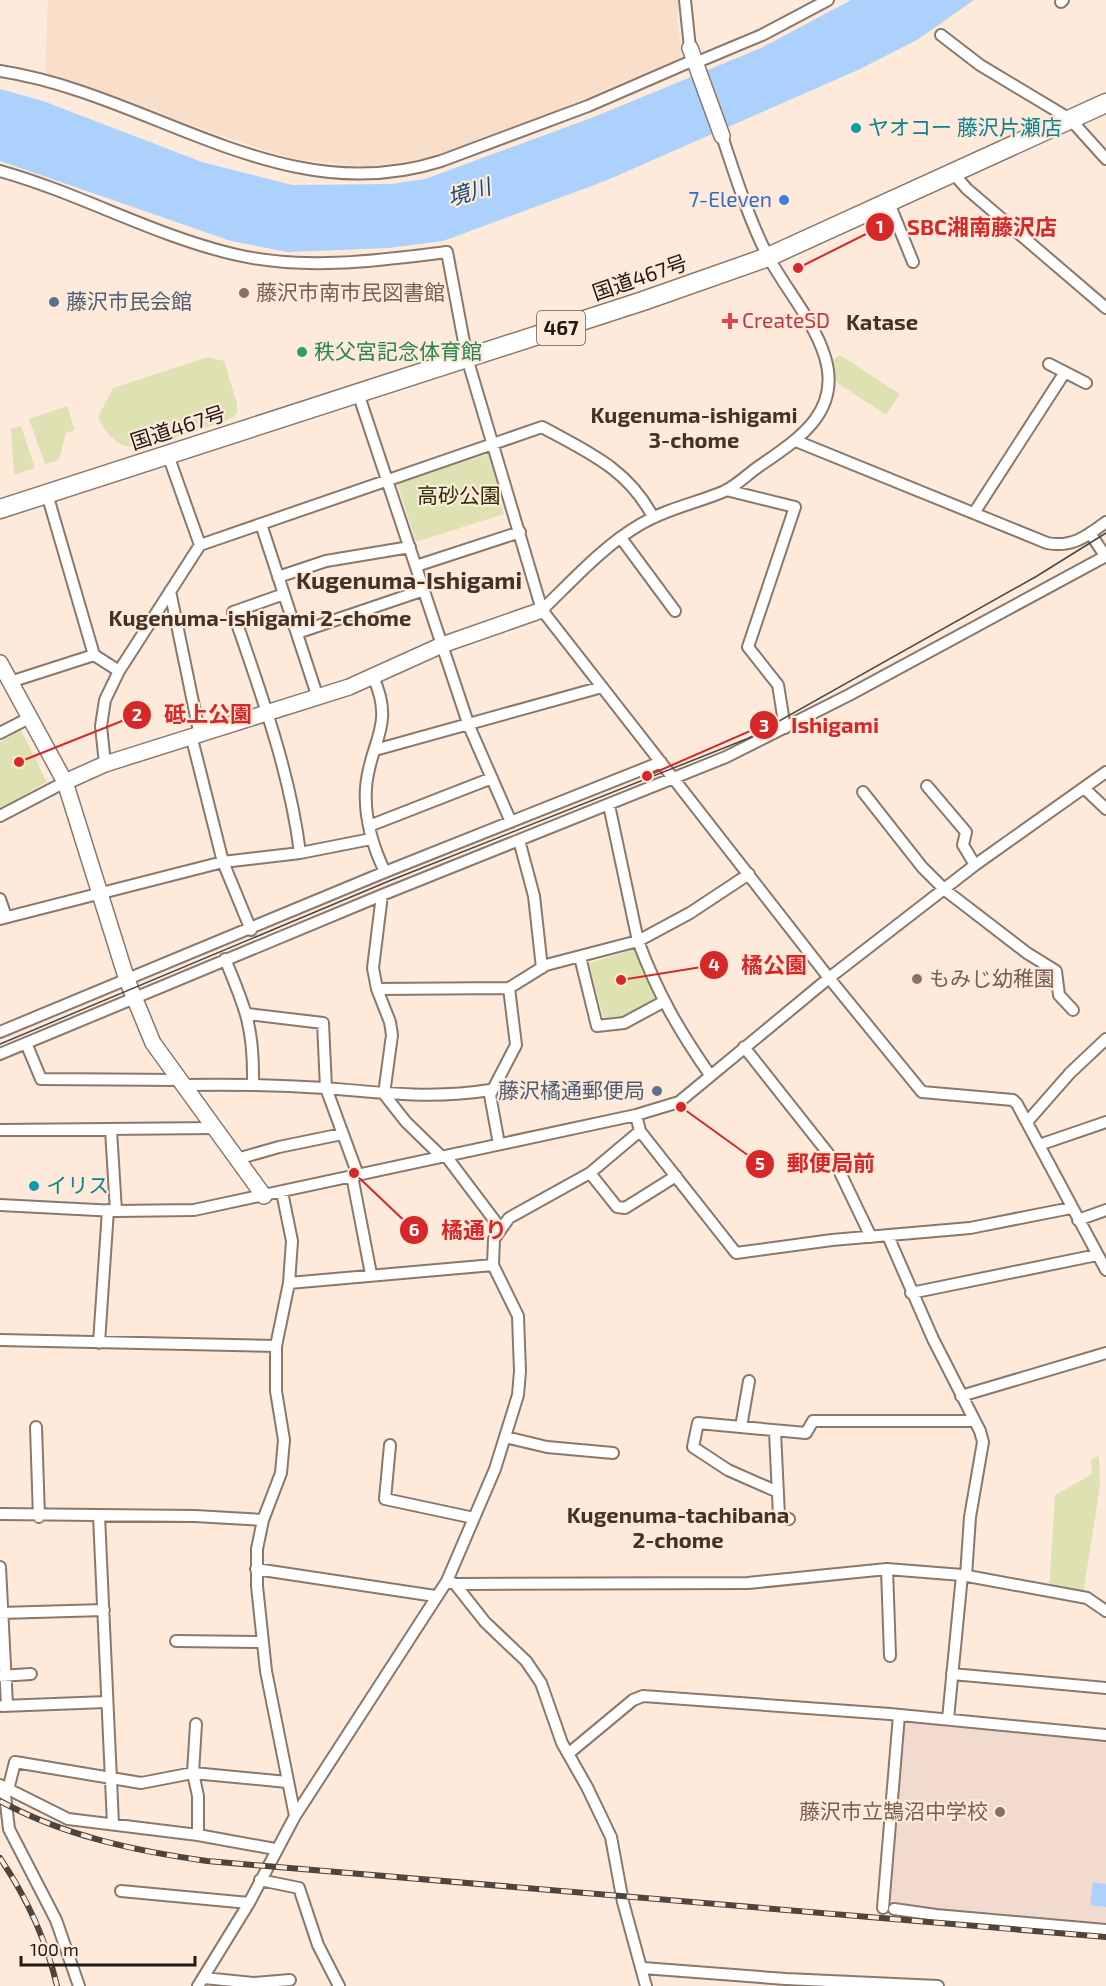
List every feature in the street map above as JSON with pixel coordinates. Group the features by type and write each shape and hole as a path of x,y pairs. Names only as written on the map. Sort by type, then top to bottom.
{"highway":[{"name":"国道467号","path":"0,509 467,358 768,257 1106,103"}],"street":[{"path":"0,816 105,764 196,738 318,698 442,645 542,610 583,569 621,538 653,517 726,490 807,431 821,410 827,393 826,360 816,335 768,257 694,60 685,0"},
{"path":"0,71 69,87 215,144 285,166 364,175 420,167 441,161 588,106 694,60 762,35 828,0"},
{"path":"941,35 980,65 1070,119 1106,159"},
{"path":"0,171 233,254 297,264 381,261 447,252 467,358 542,610 829,978 922,1092 1013,1100 1106,1270"},
{"path":"952,172 967,189 1106,308"},
{"path":"889,203 913,262"},
{"path":"1049,364 1086,383"},
{"path":"974,513 1065,372"},
{"path":"358,393 470,726 511,822"},
{"path":"105,764 102,712 119,671 200,545 542,427 616,469 635,486 653,517"},
{"path":"796,441 1058,546 1073,543 1106,522"},
{"path":"168,455 200,545"},
{"path":"726,490 795,507 748,647 778,685 786,728"},
{"path":"47,494 94,655 119,671"},
{"path":"261,524 318,698"},
{"path":"416,566 520,532"},
{"path":"0,1054 382,895 726,757 786,728 1106,556 1090,533"},
{"path":"621,538 675,611"},
{"path":"278,577 326,561 410,547"},
{"path":"297,633 424,590"},
{"path":"170,591 196,738 223,862 251,930"},
{"path":"284,594 233,612 268,714 296,818 300,853"},
{"path":"10,681 94,655"},
{"path":"0,663 65,782 127,980 153,1043 264,1196"},
{"path":"373,676 383,724 366,788 371,839 385,872"},
{"path":"375,750 470,726 603,687"},
{"path":"0,733 31,717"},
{"path":"0,1032 251,930 385,872 661,762"},
{"path":"0,1205 112,1210 194,1210 636,1115 679,1102 829,978 975,865 1106,771"},
{"path":"369,826 492,778"},
{"path":"927,786 966,832 963,845 975,865"},
{"path":"1083,788 1106,809"},
{"path":"863,792 922,867 945,890 1027,953 1056,971 1059,994 1072,1010"},
{"path":"609,805 638,941 663,1002 710,1075"},
{"path":"0,899 3,918 223,862 300,853 371,839"},
{"path":"519,840 534,896 540,930 542,968"},
{"path":"377,989 509,988 542,968 638,941 682,918 749,874"},
{"path":"382,895 374,950 377,989 390,1022 392,1035 384,1094 406,1122 444,1157 501,1229"},
{"path":"580,957 597,1026 624,1023 663,1002"},
{"path":"225,960 248,1014 254,1052 253,1083"},
{"path":"499,1144 490,1103 490,1089 516,1045 509,988"},
{"path":"248,1014 323,1023 326,1088 355,1176 371,1274"},
{"path":"1027,1122 1070,1073 1106,1039"},
{"path":"26,1043 41,1079 253,1083 384,1094 458,1095 490,1089"},
{"path":"744,1047 835,1162 870,1237"},
{"path":"636,1115 640,1131 736,1253 970,1228 1071,1208"},
{"path":"1039,1145 1106,1122"},
{"path":"0,1130 214,1128"},
{"path":"99,1342 112,1210 111,1130"},
{"path":"201,1982 249,1903 273,1853 295,1816 435,1596 451,1582 505,1437 518,1395 520,1371 518,1316 493,1265 494,1239 509,1218 590,1173 640,1131"},
{"path":"237,1159 279,1147 342,1134"},
{"path":"590,1173 617,1207 625,1208 676,1176"},
{"path":"282,1192 292,1241 288,1283 276,1346 276,1391 284,1440 281,1473 263,1521 256,1569 261,1642 295,1816"},
{"path":"1078,1220 1106,1210"},
{"path":"888,1236 911,1293 975,1421 982,1442 970,1517 948,1719"},
{"path":"911,1293 1097,1255"},
{"path":"288,1283 493,1265"},
{"path":"0,1340 276,1346"},
{"path":"961,1396 1106,1353"},
{"path":"741,1426 749,1381"},
{"path":"778,1492 728,1470 693,1447 698,1423 741,1426 775,1432 806,1433 813,1421 975,1421"},
{"path":"36,1427 39,1516"},
{"path":"775,1432 779,1516 789,1519"},
{"path":"505,1437 548,1447 613,1453"},
{"path":"390,1445 385,1499 474,1518"},
{"path":"0,1514 195,1516 263,1521"},
{"path":"99,1516 113,1824"},
{"path":"0,1567 4,1706 106,1702"},
{"path":"451,1582 748,1583 841,1568 886,1569 964,1576 1087,1598 1106,1611"},
{"path":"256,1569 435,1596"},
{"path":"886,1569 890,1656"},
{"path":"451,1582 485,1622 533,1671 541,1683 568,1755 611,1837 629,1925 643,1968 646,1986"},
{"path":"1,1613 104,1610"},
{"path":"176,1641 261,1642"},
{"path":"3,1676 31,1674"},
{"path":"952,1674 1106,1688"},
{"path":"568,1755 633,1700 643,1696 948,1719 1106,1735"},
{"path":"899,1715 889,1908 936,1915 1106,1930"},
{"path":"196,1724 193,1773 198,1796 198,1835"},
{"path":"79,1986 56,1920 9,1829 4,1787 15,1762 110,1778 151,1782 193,1773 287,1782"},
{"path":"4,1787 68,1819 198,1835 273,1853"},
{"path":"260,1880 299,1888 318,1945 339,1986"},
{"path":"122,1891 249,1903"},
{"path":"643,1968 786,1979 938,1986"},
{"path":"201,1982 253,1983 290,1980"}],"shaded area":[{"path":"48,0 680,0 677,16 682,57 517,127 423,159 364,167 291,158 225,137 80,84 45,74"},
{"name":"藤沢市立鵠沼中学校","path":"906,1720 1106,1739 1106,1926 892,1906 888,1899 901,1724"}],"green space":[{"path":"840,355 900,394 886,415 839,384 834,378 832,361"},
{"path":"208,357 224,361 237,403 237,414 228,420 174,438 144,445 122,445 105,429 98,417 113,388"},
{"path":"67,406 75,430 66,433 59,460 45,464 29,419"},
{"path":"21,426 35,468 14,475 11,429"},
{"name":"高砂公園","path":"489,454 504,514 416,542 397,483"},
{"path":"21,730 47,782 0,808 0,742"},
{"path":"636,949 655,998 623,1016 604,1020 589,963"},
{"path":"1099,1456 1100,1486 1083,1594 1049,1592 1055,1495 1092,1474 1091,1459"}],"water":[{"name":"境川","path":"851,0 974,0 917,40 858,70 605,181 443,241 388,248 288,252 231,241 0,161 0,89 43,101 202,162 292,185 391,184 425,179 594,117 761,48"},
{"path":"1093,1882 1106,1884 1106,1907 1090,1905"}],"tram line":[{"path":"0,1044 389,881 749,738 1037,576 1106,533"}],"railway":[{"path":"0,1801 49,1824 75,1833 127,1847 207,1861 1106,1937"},
{"path":"0,1858 19,1888 34,1919 57,1986"}],"place":[{"name":"ヤオコー 藤沢片瀬店","path":"856,128"},
{"name":"7-Eleven","path":"784,200"},
{"name":"SBC湘南藤沢店","path":"798,268"},
{"name":"藤沢市南市民図書館","path":"244,293"},
{"name":"藤沢市民会館","path":"54,302"},
{"name":"CreateSD","path":"730,321"},
{"name":"秩父宮記念体育館","path":"302,352"},
{"name":"砥上公園","path":"19,762"},
{"name":"Ishigami","path":"647,776"},
{"name":"もみじ幼稚園","path":"917,979"},
{"name":"橘公園","path":"621,980"},
{"name":"藤沢橘通郵便局","path":"657,1091"},
{"name":"郵便局前","path":"681,1107"},
{"name":"橘通り","path":"354,1173"},
{"name":"イリス","path":"34,1186"},
{"name":"藤沢市立鵠沼中学校","path":"1000,1812"}],"district":[{"name":"Katase","path":"882,322"},
{"name":"Kugenuma-ishigami 3-chome","path":"694,428"},
{"name":"Kugenuma-Ishigami","path":"409,581"},
{"name":"Kugenuma-ishigami 2-chome","path":"260,618"},
{"name":"Kugenuma-tachibana 2-chome","path":"678,1528"}]}
